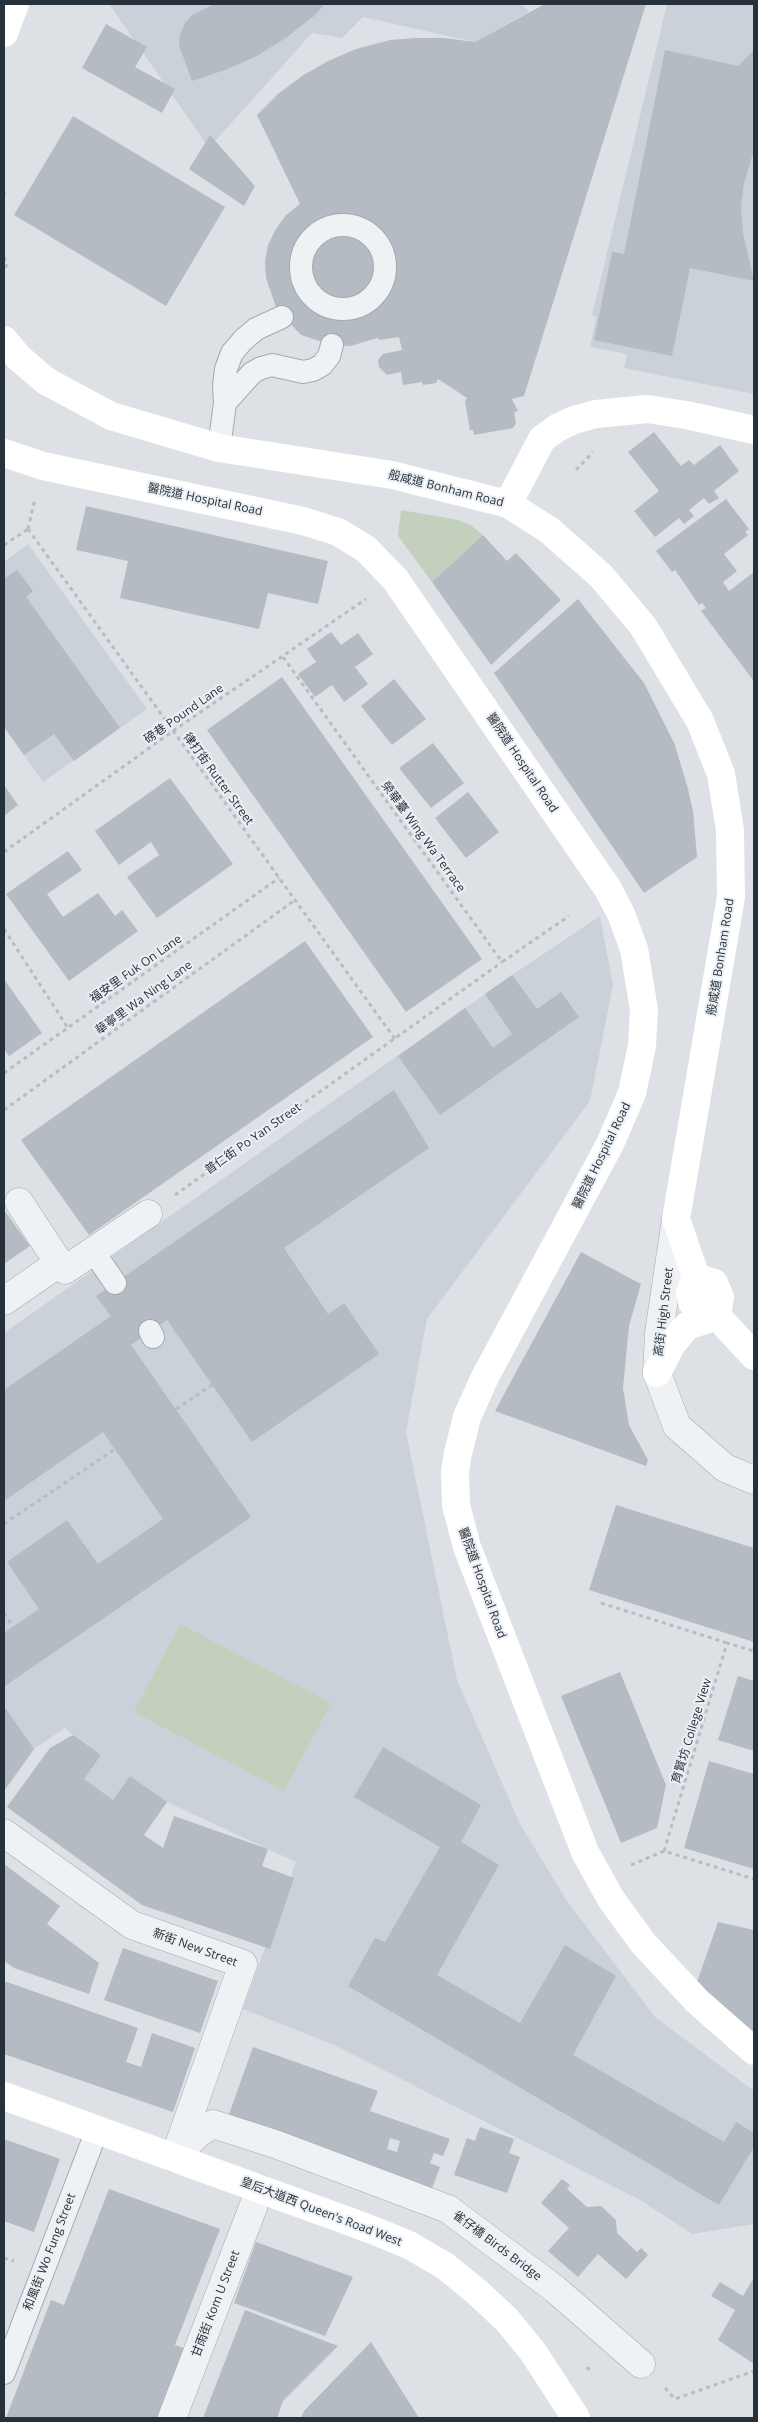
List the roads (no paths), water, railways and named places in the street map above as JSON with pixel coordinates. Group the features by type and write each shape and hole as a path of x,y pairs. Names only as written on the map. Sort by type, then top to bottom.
{"street":[{"path":"4,33 15,4"},
{"name":"般咸道 Bonham Road","path":"4,340 19,358 46,381 111,416 219,448 392,475 508,504 549,530 600,576 643,626 700,721 721,774 730,830 731,897 676,1218 696,1277 690,1293 692,1302 697,1309 717,1316 754,1356"},
{"path":"508,504 542,439 557,428 574,420 596,414 647,409 686,414 754,430"},
{"name":"醫院道 Hospital Road","path":"4,454 42,466 303,521 338,532 366,549 395,579 608,889 621,914 636,957 644,1010 642,1046 632,1093 610,1144 485,1378 467,1417 456,1462 456,1505 467,1547 574,1826 590,1861 611,1899 643,1943 696,2001 754,2051"},
{"path":"19,1202 65,1270 148,1214"},
{"name":"高街 High Street","path":"676,1218 659,1333 657,1374 677,1426 725,1468 754,1480"},
{"path":"4,1301 59,1263"},
{"path":"657,1374 672,1344 687,1326 717,1316"},
{"name":"新街 New Street","path":"4,1833 132,1925 243,1964 175,2158"},
{"name":"皇后大道西 Queen's Road West","path":"4,2096 370,2229 409,2246 445,2266 507,2320 533,2352 576,2418"},
{"name":"雀仔橋 Birds Bridge","path":"175,2158 196,2135 213,2124 275,2144 448,2209 555,2289 641,2364"},
{"name":"甘雨街 Kom U Street","path":"172,2418 260,2189"}],"lane":[{"path":"219,448 225,403 226,369 232,353 256,329 282,317"},
{"path":"225,403 252,373 261,368 272,365 303,372 313,370 322,365 329,356 332,345"},
{"path":"93,1251 115,1283"},
{"name":"和風街 Wo Fung Street","path":"4,2373 97,2130"}]}
